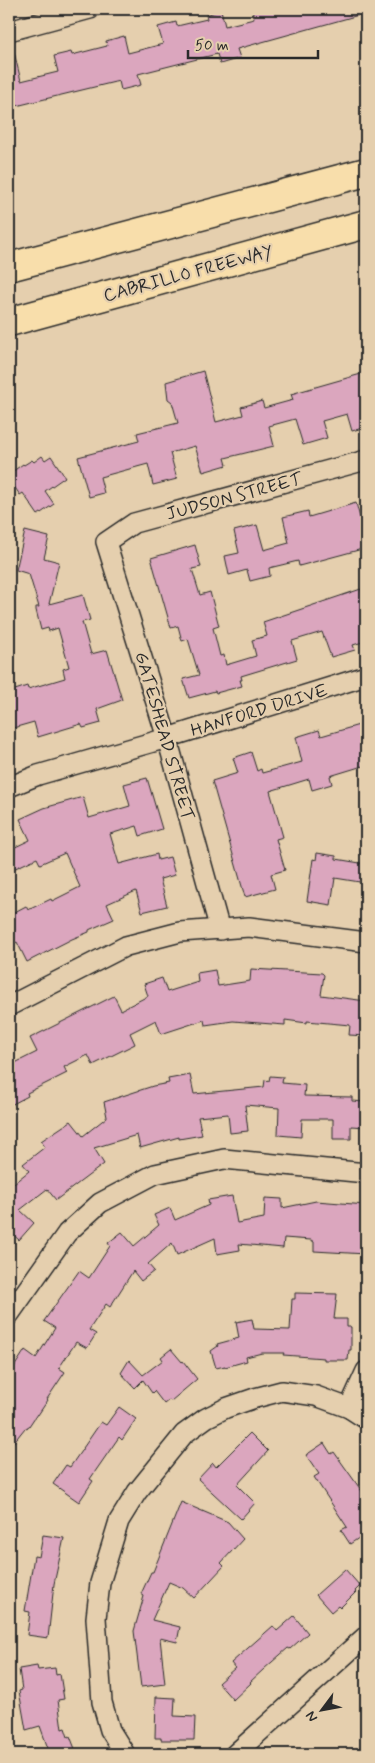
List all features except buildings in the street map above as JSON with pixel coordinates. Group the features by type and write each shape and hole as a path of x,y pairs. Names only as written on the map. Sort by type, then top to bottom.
{"highway":[{"path":"9,268 366,172"},
{"name":"CABRILLO FREEWAY","path":"9,322 366,224"}],"street":[{"path":"9,30 90,9"},
{"name":"JUDSON STREET","path":"106,542 134,523 366,460"},
{"name":"GATESHEAD STREET","path":"106,542 167,738 220,930"},
{"name":"HANFORD DRIVE","path":"9,787 38,775 167,738 366,676"},
{"path":"9,1006 126,946 180,932 249,927 366,942"},
{"path":"9,1315 67,1233 100,1204 155,1174 224,1159 366,1173"},
{"path":"349,1408 366,1371"},
{"path":"125,1754 110,1730 102,1702 96,1618 100,1583 118,1521 137,1492 184,1434 206,1418 226,1408 255,1398 282,1391 316,1396 349,1408 366,1419"},
{"path":"235,1754 366,1636"}]}
